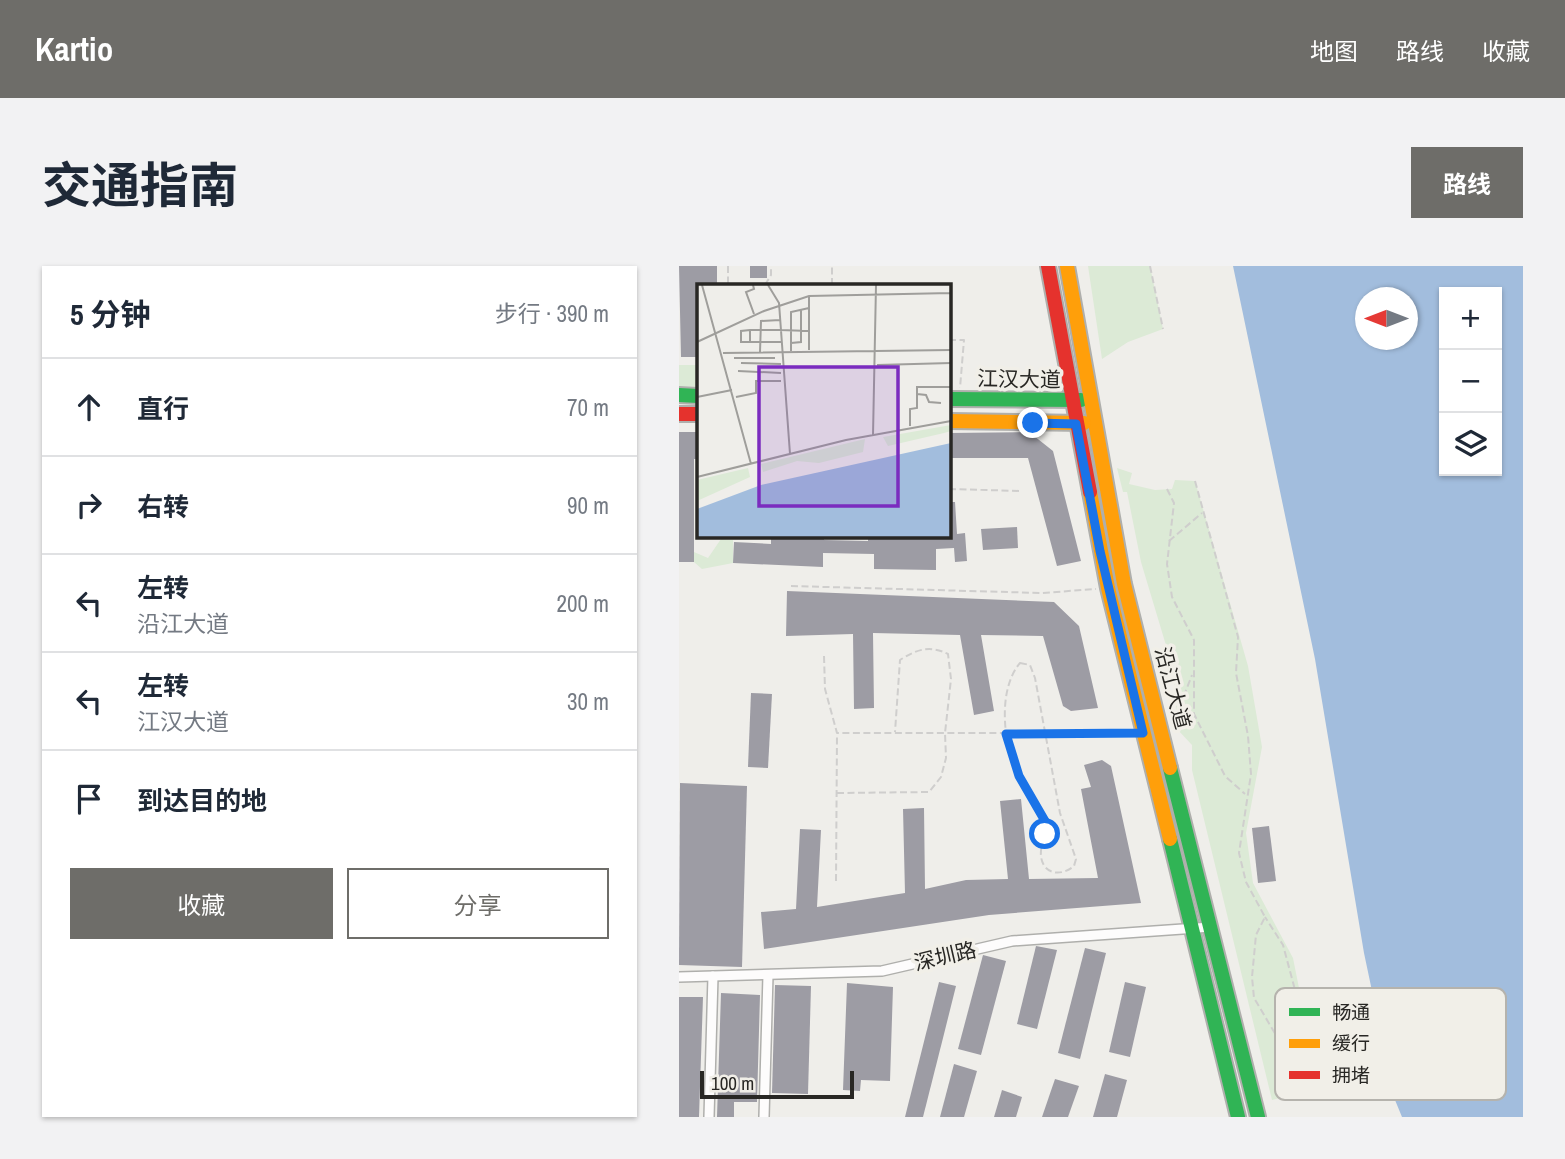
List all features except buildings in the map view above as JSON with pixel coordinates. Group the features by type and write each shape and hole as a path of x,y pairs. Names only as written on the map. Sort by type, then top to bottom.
{"main road":[{"name":"沿江大道","path":"1048,266 1108,588 1238,1117"},
{"name":"沿江大道","path":"1067,266 1124,584 1258,1117"},
{"path":"679,395 697,396"},
{"name":"江汉大道","path":"953,399 1090,399"},
{"path":"679,414 697,414"},
{"name":"江汉大道","path":"950,421 1094,423"}],"street":[{"name":"深圳路","path":"679,977 882,971 1012,940 1211,927"},
{"path":"764,1117 768,975"},
{"path":"709,1117 713,976"}],"path":[{"path":"728,266 728,284"},
{"path":"766,284 771,275 771,266"},
{"path":"832,266 832,284"},
{"path":"1150,266 1163,329"},
{"path":"950,340 964,340 953,399"},
{"path":"1195,481 1238,637 1236,673 1248,736 1251,774 1239,853 1246,882 1283,945 1295,988"},
{"path":"950,489 1021,491"},
{"path":"1167,489 1174,503 1167,564 1172,597 1194,640 1196,718 1225,776 1246,794"},
{"path":"1169,541 1203,512"},
{"path":"791,586 1042,593 1108,588"},
{"path":"837,793 929,792 941,777 946,758 950,667 948,654 936,648 915,650 900,660 895,733"},
{"path":"824,656 825,689 837,733 837,881"},
{"path":"1020,663 1030,665 1035,678 1062,822 1076,859 1074,866 1062,872 1052,872 1040,855 1045,821 1019,776 1006,734 1006,695 1012,672 1020,663"},
{"path":"1176,716 1193,672"},
{"path":"1177,724 1196,718"},
{"path":"837,733 1143,733"},
{"path":"1265,917 1257,936 1252,976 1254,998 1275,1033"}],"green space":[{"path":"1088,266 1150,266 1163,329 1128,342 1102,359"},
{"path":"679,365 697,365 697,387 679,386"},
{"path":"1117,468 1132,473 1129,484 1155,490 1172,489 1175,480 1195,481 1248,666 1262,747 1246,833 1253,883 1293,958 1299,988 1275,988 1275,1099 1272,1100 1192,770 1192,745 1177,729 1174,672 1141,562 1127,492 1123,492"},
{"path":"721,539 733,540 733,563 702,569 694,562 694,552 708,558"}],"water":[{"path":"1233,266 1523,266 1523,1117 1402,1117 1395,1100 1506,1100 1506,988 1371,988 1315,659"}],"traffic: fast":[{"path":"679,395 697,396"},
{"path":"950,399 1081,400"},
{"path":"1170,768 1258,1117"},
{"path":"1170,839 1238,1117"}],"traffic: slow":[{"path":"1067,266 1124,584 1170,768"},
{"path":"950,421 1084,423"},
{"path":"1090,492 1108,588 1170,839"}],"traffic: jam":[{"path":"1048,266 1090,492"},
{"path":"679,414 697,414"}],"route":[{"path":"1033,423 1076,424 1108,588 1143,733 1006,734 1019,776 1045,821 1045,834"}]}
